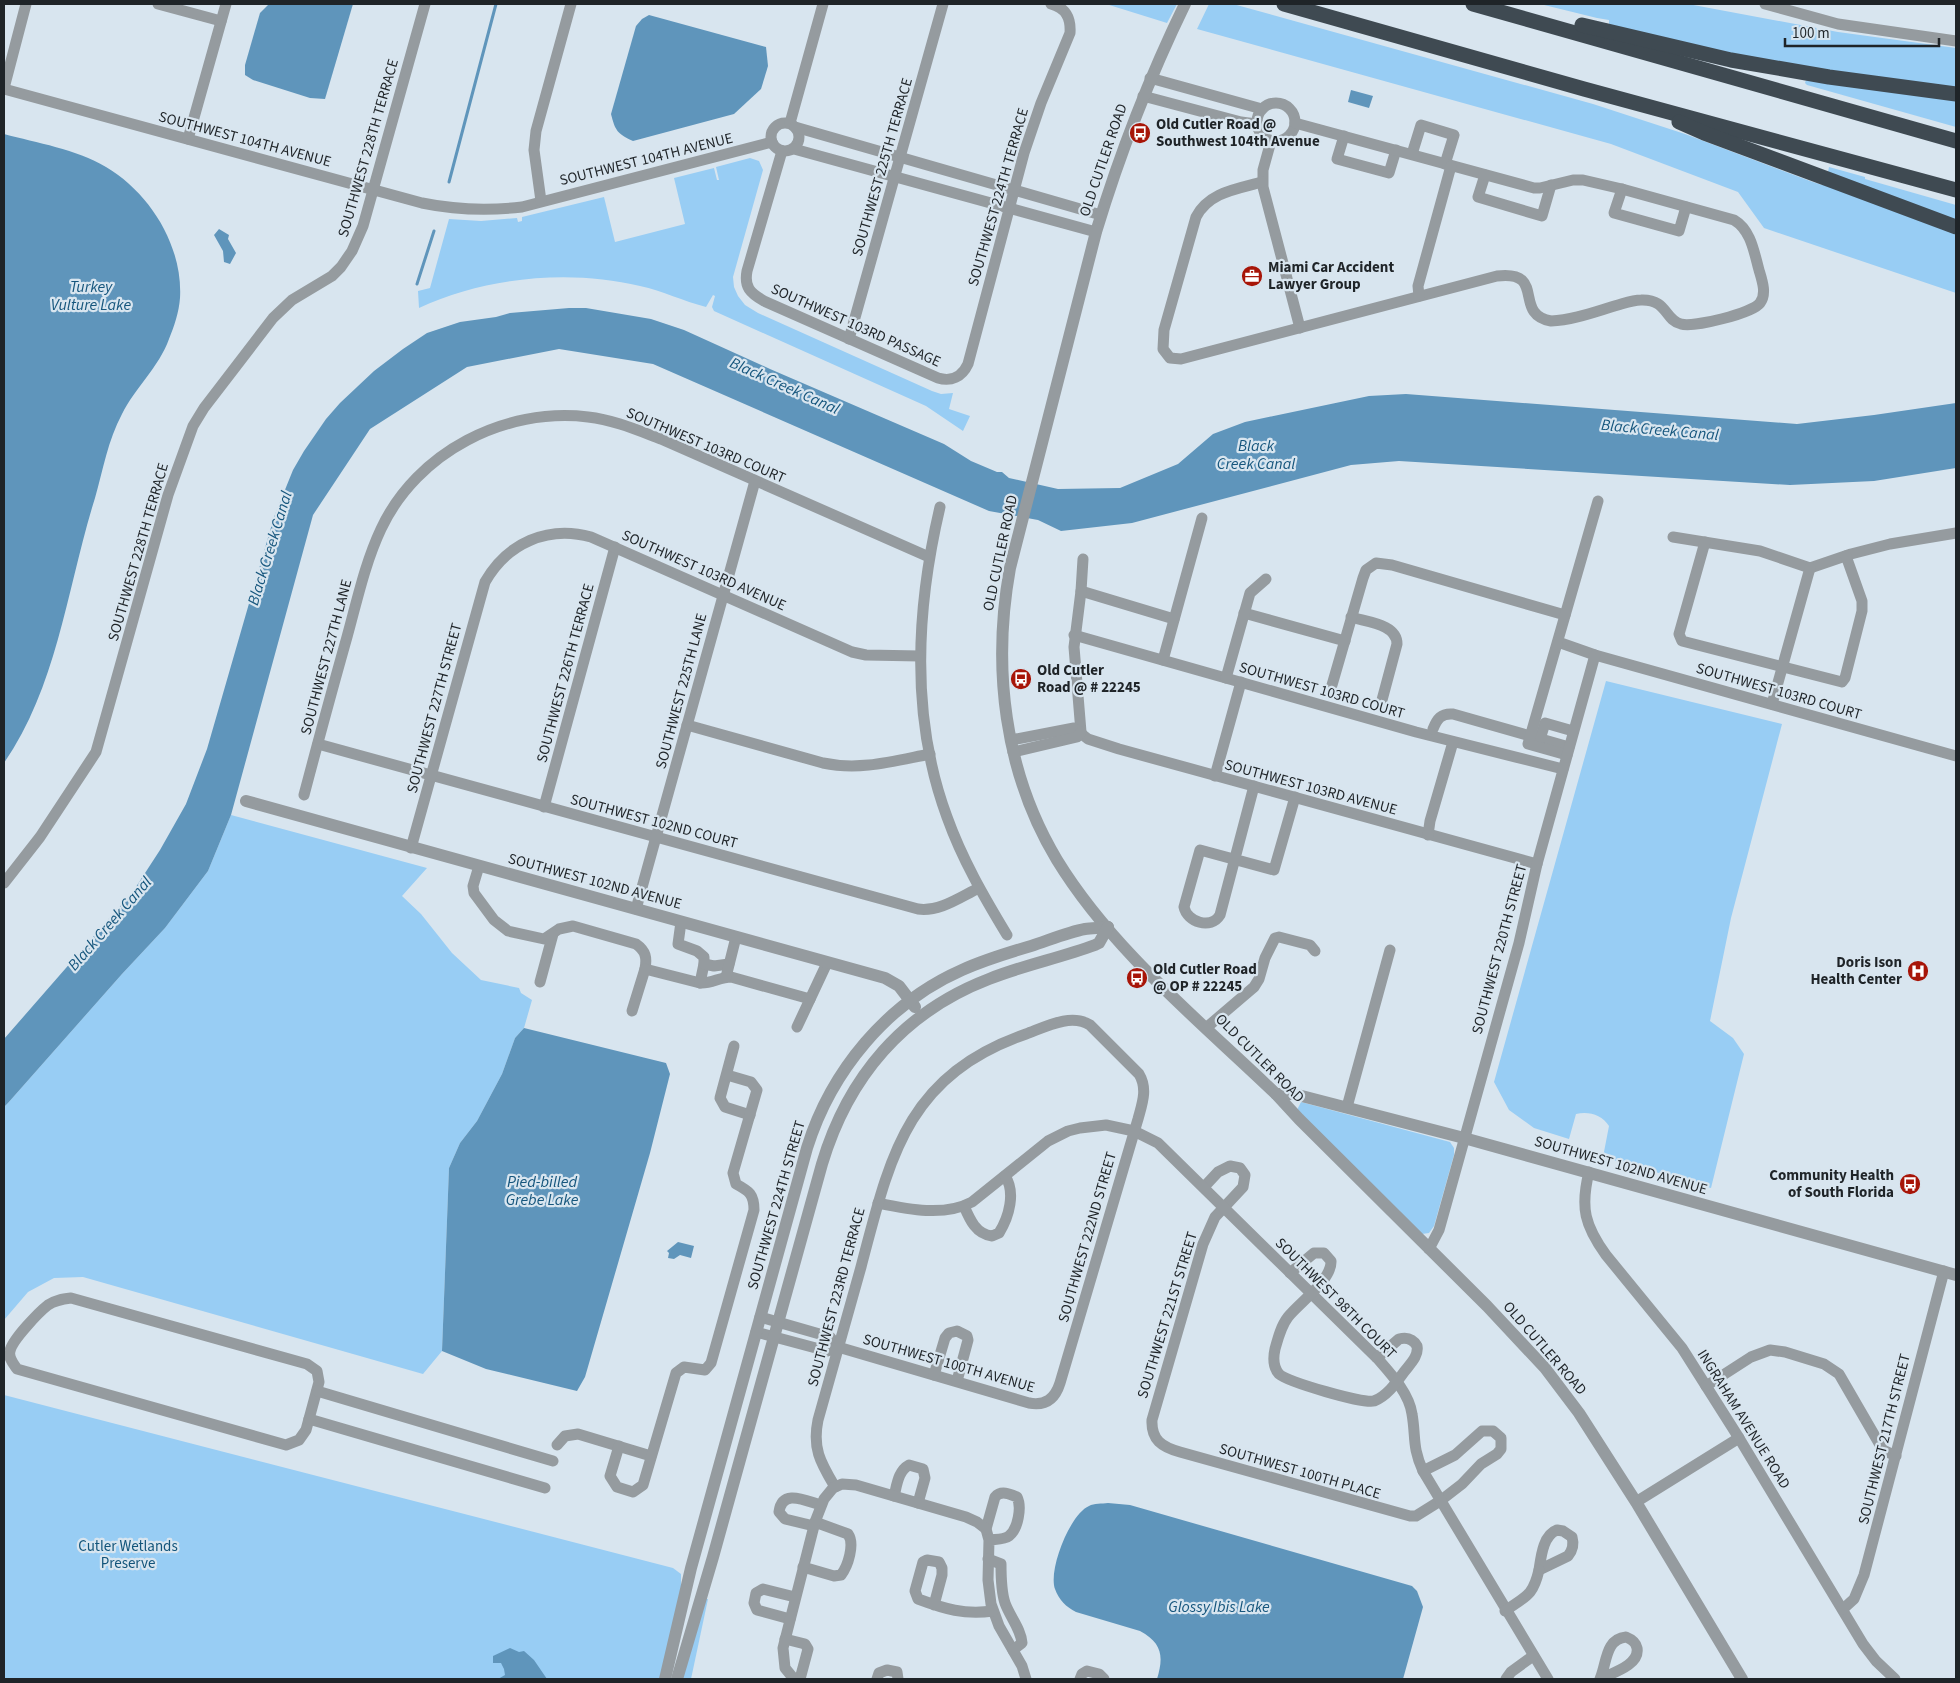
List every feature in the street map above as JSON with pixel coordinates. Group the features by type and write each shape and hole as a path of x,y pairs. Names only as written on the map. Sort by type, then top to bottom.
{"highway":[{"path":"1284,4 1664,111 1956,190"},
{"path":"1473,4 1956,142"},
{"path":"1485,4 1740,62 1828,77 1956,94"},
{"path":"1664,111 1681,124 1704,134 1956,227"}],"street":[{"path":"4,88 26,4"},
{"path":"158,4 221,21"},
{"path":"188,139 226,4"},
{"name":"SOUTHWEST 228TH TERRACE","path":"4,883 40,837 96,752 168,495 197,419 273,318 292,300 332,276 341,267 358,239 374,189 425,4"},
{"path":"541,202 534,150 536,132 571,4"},
{"path":"794,149 800,138 793,125 823,4"},
{"name":"SOUTHWEST 225TH TERRACE","path":"849,339 944,4"},
{"name":"SOUTHWEST 224TH TERRACE","path":"954,379 962,374 968,364 1014,190 1041,103 1069,36 1070,22 1066,13 1058,6 1051,4"},
{"name":"OLD CUTLER ROAD","path":"1185,4 1150,78 1118,162 1101,215 1034,472 1006,592 1002,644 1003,691 1012,746 1025,792 1044,836 1072,882 1125,948 1276,1094 1513,1332 1549,1373 1597,1439 1742,1679"},
{"path":"1765,4 1838,24 1956,40"},
{"path":"1150,78 1262,108 1274,103 1280,103 1291,110 1295,123 1287,138 1282,141 1271,141 1260,135 1256,124 1262,108"},
{"name":"SOUTHWEST 104TH AVENUE","path":"4,88 422,203 450,208 499,209 522,206 772,142"},
{"path":"1196,110 1201,93"},
{"path":"1143,96 1256,124"},
{"path":"1096,232 794,149 782,151 774,146 771,136 775,127 784,123 793,125 1101,215"},
{"path":"1262,182 1214,197 1200,208 1193,224 1164,330 1163,349 1170,358 1181,359 1510,274 1516,275 1525,283 1534,313 1538,318 1551,321 1638,300 1659,304 1672,320 1683,325 1697,324 1740,313 1758,305 1762,301 1764,292 1752,245 1743,226 1734,220 1583,180 1573,180 1534,188 1295,123"},
{"path":"1412,154 1421,125 1454,135 1418,286 1419,296"},
{"path":"1344,136 1338,159 1355,164 1389,173 1396,150"},
{"path":"1271,141 1262,182 1300,328"},
{"name":"SOUTHWEST 103RD PASSAGE","path":"782,151 747,271 746,282 749,291 764,301 938,378 954,379"},
{"path":"1484,175 1478,197 1542,216 1551,185"},
{"path":"1622,189 1614,213 1679,230 1686,207"},
{"name":"SOUTHWEST 103RD COURT","path":"381,528 409,487 428,468 465,441 510,423 540,417 578,416 619,423 661,439 929,557"},
{"name":"SOUTHWEST 225TH LANE","path":"636,909 755,481"},
{"path":"1533,740 1565,615 1598,501"},
{"path":"940,508 929,557 922,610 920,656 922,700 930,754 946,817 979,888 1007,935"},
{"path":"1163,660 1202,518"},
{"name":"SOUTHWEST 227TH LANE","path":"304,795 364,574 381,528"},
{"path":"1673,537 1760,551 1810,568 1890,544 1956,533"},
{"name":"SOUTHWEST 103RD AVENUE","path":"488,578 499,561 529,540 546,534 579,534 615,547 857,654 920,656"},
{"path":"1705,542 1679,634 1682,641 1842,682 1845,678 1862,611 1862,600 1846,556"},
{"name":"SOUTHWEST 226TH TERRACE","path":"544,807 615,547"},
{"path":"1081,732 1074,635 1081,591 1083,558"},
{"path":"1332,685 1366,570 1376,563 1392,565 1565,615"},
{"path":"1772,704 1810,568"},
{"name":"SOUTHWEST 227TH STREET","path":"411,848 478,605 488,578"},
{"path":"1226,678 1250,593 1266,579"},
{"path":"1081,591 1174,619"},
{"path":"1244,613 1345,641"},
{"path":"1351,617 1387,628 1397,638 1382,700"},
{"name":"SOUTHWEST 103RD COURT","path":"1074,635 1454,742 1563,769"},
{"name":"SOUTHWEST 103RD COURT","path":"1557,646 1594,658 1772,704 1956,756"},
{"name":"SOUTHWEST 220TH STREET","path":"1429,1249 1438,1230 1519,943 1537,864 1594,658"},
{"path":"1215,776 1241,682"},
{"path":"1433,729 1438,718 1448,714 1568,751"},
{"path":"1533,740 1545,723 1573,731"},
{"path":"687,725 823,763 842,766 884,764 930,754"},
{"name":"SOUTHWEST 103RD AVENUE","path":"1012,746 1074,728 1088,739 1215,776 1537,864"},
{"path":"1428,835 1430,821 1454,742"},
{"name":"SOUTHWEST 102ND COURT","path":"318,744 918,910 940,907 979,888"},
{"path":"1254,786 1235,860 1218,919 1209,923 1191,919 1184,907 1200,850 1235,860 1274,870 1294,797"},
{"name":"SOUTHWEST 102ND AVENUE","path":"246,802 827,962 893,982 910,1000 920,1016"},
{"path":"479,866 474,893 494,920 504,929 539,939 548,938 562,928 573,926 631,942 644,951 645,969 632,1011"},
{"path":"681,922 678,944 700,953 704,957 700,983"},
{"path":"677,1679 713,1557 824,1155 839,1116 850,1095 871,1064 896,1037 920,1016 949,997 982,981 1095,945 1099,943 1108,927"},
{"name":"SOUTHWEST 224TH STREET","path":"665,1679 691,1568 807,1148 820,1113 837,1080 860,1049 884,1022 910,1000 944,979 980,963 1085,929 1108,927"},
{"path":"540,982 553,934"},
{"path":"726,977 736,937"},
{"path":"1206,1028 1254,987 1275,938 1279,937 1310,945 1315,951"},
{"path":"1347,1107 1390,950"},
{"path":"797,1027 827,962"},
{"path":"704,964 714,966 729,964"},
{"path":"645,969 700,983 712,982 726,977 810,999"},
{"name":"SOUTHWEST 223RD TERRACE","path":"835,1486 818,1452 815,1438 878,1202 890,1163 910,1122 941,1083 975,1058 1012,1039 1061,1022 1073,1020 1086,1023"},
{"name":"SOUTHWEST 222ND STREET","path":"1050,1400 1060,1383 1143,1100 1142,1080 1132,1066 1086,1023"},
{"path":"734,1046 720,1098 725,1107 750,1115"},
{"path":"619,1446 610,1476 617,1487 633,1492 643,1485 676,1373 684,1367 705,1370 712,1363 754,1210 754,1201 748,1190 736,1184 733,1173 757,1090 751,1082 727,1075"},
{"name":"SOUTHWEST 102ND AVENUE","path":"1276,1094 1294,1094 1347,1107 1956,1274"},
{"name":"SOUTHWEST 98TH COURT","path":"964,1206 1048,1141 1068,1131 1106,1125 1134,1131 1158,1143 1377,1358 1396,1382 1410,1406 1415,1450 1423,1471 1533,1656"},
{"name":"SOUTHWEST 221ST STREET","path":"1154,1437 1152,1427 1154,1413 1203,1244 1215,1217 1243,1186 1246,1178 1243,1170 1234,1166 1224,1168 1204,1187"},
{"name":"INGRAHAM AVENUE ROAD","path":"1589,1172 1584,1193 1584,1206 1586,1220 1595,1240 1678,1344 1739,1438 1869,1652 1895,1679"},
{"path":"878,1202 924,1210 964,1206 980,1232 992,1236 999,1233 1010,1200 1011,1188 1005,1176"},
{"path":"1290,1273 1314,1253 1322,1252 1330,1258 1331,1269 1288,1318 1280,1331 1273,1359 1279,1373 1294,1382 1367,1402 1381,1397 1396,1382 1416,1356 1418,1350 1415,1342 1407,1338 1399,1339 1377,1358"},
{"name":"SOUTHWEST 217TH STREET","path":"1843,1609 1854,1599 1861,1585 1944,1271"},
{"path":"71,1298 307,1364 316,1371 319,1382 317,1391 306,1430 299,1440 286,1445 17,1369 10,1359 10,1350 13,1342 49,1304 71,1298"},
{"name":"SOUTHWEST 100TH AVENUE","path":"760,1317 830,1337 838,1347 1028,1403 1043,1404 1050,1400"},
{"path":"934,1375 945,1338 948,1333 957,1331 967,1336 968,1340 957,1381"},
{"name":"SOUTHWEST 100TH AVENUE","path":"756,1332 827,1351 838,1347"},
{"path":"1706,1386 1751,1357 1770,1350 1785,1352 1824,1364 1839,1374 1883,1450 1896,1456"},
{"path":"317,1391 553,1460"},
{"path":"309,1419 545,1488"},
{"name":"SOUTHWEST 100TH PLACE","path":"1154,1437 1166,1448 1405,1516 1416,1516 1462,1484 1481,1464 1497,1454 1500,1449 1501,1438 1493,1431 1482,1431 1455,1455 1423,1471"},
{"path":"557,1445 565,1436 578,1434 652,1456"},
{"path":"1636,1502 1739,1438"},
{"path":"894,1496 904,1467 909,1465 923,1469 925,1478 918,1503"},
{"path":"787,1677 783,1654 784,1639 814,1524 829,1491 835,1486 842,1484 856,1485 973,1520 987,1534 989,1594 992,1611 1022,1666 1026,1679"},
{"path":"803,1567 834,1576 841,1575 852,1544 848,1534 814,1524 785,1519 779,1512 782,1501 786,1498 821,1505"},
{"path":"988,1559 1001,1564 1001,1583 1006,1603 1022,1636 1022,1643 1013,1650"},
{"path":"1506,1610 1529,1595 1536,1583 1538,1570"},
{"path":"790,1619 757,1610 754,1606 755,1598 758,1591 763,1589 795,1597"},
{"path":"934,1605 968,1613 992,1611"},
{"path":"784,1639 805,1644 808,1649 800,1679"},
{"path":"1506,1679 1511,1672 1533,1656 1548,1679"},
{"path":"877,1679 879,1673 887,1670 897,1672 898,1679"},
{"path":"1080,1679 1084,1673 1090,1671 1099,1674 1104,1679"}],"green space":[{"path":"1106,4 1177,4 1167,23"},
{"path":"1209,4 1233,4 1593,104 1685,134 1810,181 1822,185 1823,183 1956,232 1956,293 1764,228 1738,192 1611,144 1197,29"},
{"path":"1540,4 1688,4 1838,32 1956,48 1956,89 1743,57 1609,25 1609,20"},
{"path":"1806,80 1956,98 1956,127 1807,85 1805,83"},
{"path":"750,158 759,161 763,170 733,277 734,287 745,305 758,313 932,391 941,394 953,393 949,409 970,416 963,431 926,406 714,311 712,307 715,296 713,295 706,307 640,286 613,281 557,277 528,279 472,289 445,297 419,308 418,291 430,288 449,219 481,221 517,218 518,222 522,221 522,217 604,197 615,242 685,224 674,178 714,168 717,180 719,180 716,167"},
{"path":"1829,167 1956,205 1956,223 1828,172"},
{"path":"1606,681 1782,724 1731,918 1710,1021 1733,1038 1744,1054 1711,1188 1603,1157 1609,1126 1603,1119 1595,1115 1586,1113 1576,1114 1569,1139 1534,1128 1509,1110 1494,1082"},
{"path":"231,815 427,868 402,896 421,914 452,953 481,980 519,988 521,993 532,1000 524,1028 515,1038 502,1074 477,1121 460,1143 449,1168 442,1351 423,1374 83,1277 54,1278 28,1292 4,1320 4,1107 165,928 208,871"},
{"path":"1301,1102 1450,1142 1454,1148 1454,1155 1434,1226 1429,1233 1422,1234 1297,1110"},
{"name":"Cutler Wetlands Preserve","path":"4,1395 673,1568 681,1574 681,1587 661,1679 4,1679"},
{"path":"706,1599 708,1599 691,1679 680,1679"}],"water":[{"path":"269,4 353,4 325,99 310,98 253,80 245,75 245,65 260,13"},
{"path":"649,15 766,47 768,66 761,89 734,114 633,141 623,136 616,128 611,114 636,26"},
{"path":"1351,90 1373,96 1369,108 1348,102"},
{"name":"Turkey Vulture Lake","path":"4,134 56,147 94,161 122,178 137,191 150,206 170,241 176,259 180,298 179,309 165,349 127,404 113,434 49,668 37,701 22,733 4,763"},
{"path":"219,229 229,235 228,239 236,253 230,264 224,262 223,251 214,235"},
{"name":"Black Creek Canal","path":"586,308 651,319 684,330 944,444 971,461 997,472 1002,472 1009,478 1058,489 1120,488 1178,464 1213,434 1245,422 1369,396 1406,394 1797,424 1956,403 1956,468 1874,481 1790,485 1399,461 1351,465 1132,523 1061,531 1038,520 989,511 653,364 559,349 467,367 370,429 313,515 231,815 208,871 165,928 4,1107 4,1039 134,890 160,850 186,804 207,749 274,517 293,470 326,419 374,371 427,333 460,322 510,313"},
{"name":"Pied-billed Grebe Lake","path":"524,1028 666,1063 670,1074 650,1153 585,1377 577,1391 486,1369 442,1351 449,1168 460,1143 477,1121 502,1074 515,1038"},
{"path":"678,1242 694,1246 691,1258 680,1255 674,1259 668,1258 669,1253 667,1251"},
{"name":"Glossy Ibis Lake","path":"1108,1503 1130,1505 1412,1586 1417,1591 1423,1607 1403,1679 1157,1679 1160,1657 1157,1645 1153,1640 1140,1631 1076,1612 1063,1603 1055,1589 1055,1569 1062,1543 1068,1531 1082,1511 1089,1506"},
{"path":"510,1648 519,1652 524,1651 534,1660 547,1679 498,1679 505,1675 504,1669 501,1663 493,1663 493,1656"}],"waterway":[{"path":"449,182 496,4"},
{"path":"417,284 434,231"}],"place":[{"name":"Old Cutler Road @ Southwest 104th Avenue","path":"1140,133"},
{"name":"Miami Car Accident Lawyer Group","path":"1252,276"},
{"name":"Old Cutler Road @ # 22245","path":"1021,679"},
{"name":"Doris Ison Health Center","path":"1918,971"},
{"name":"Old Cutler Road @ OP # 22245","path":"1137,978"},
{"name":"Community Health of South Florida","path":"1910,1184"}]}
